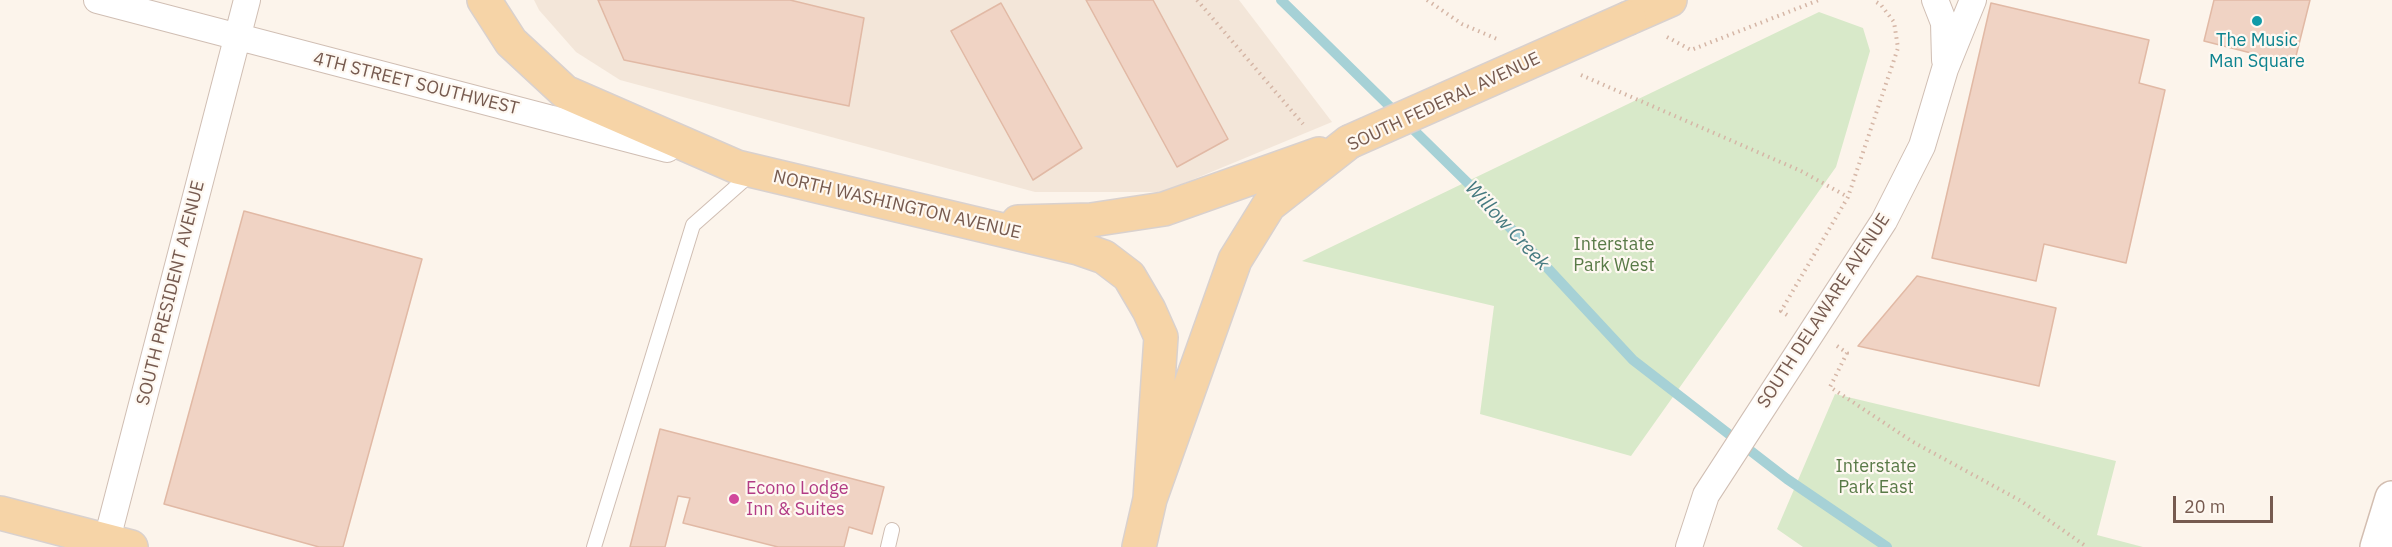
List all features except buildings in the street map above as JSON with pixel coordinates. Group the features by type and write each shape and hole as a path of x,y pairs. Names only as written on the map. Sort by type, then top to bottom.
{"main road":[{"name":"NORTH WASHINGTON AVENUE","path":"484,0 511,42 565,92 746,169 1078,248 1104,257 1129,276 1149,310 1161,337 1150,499"},
{"name":"SOUTH FEDERAL AVENUE","path":"1139,547 1150,499 1234,260 1269,205 1349,142 1670,0"},
{"path":"975,224 1091,220 1164,208 1254,179 1349,142"},
{"path":"2377,547 2392,498"},
{"path":"0,513 114,545"}],"street":[{"name":"4TH STREET SOUTHWEST","path":"96,0 746,169"},
{"name":"SOUTH PRESIDENT AVENUE","path":"114,545 247,0"},
{"name":"SOUTH DELAWARE AVENUE","path":"1935,0 1944,23 1945,69"},
{"name":"SOUTH DELAWARE AVENUE","path":"1689,547 1706,495 1884,221 1922,146 1945,69 1973,0"}],"lane":[{"path":"594,547 693,225 746,169"},
{"path":"888,547 892,530"}],"path":[{"path":"1197,0 1310,133 1349,142"},
{"path":"1427,0 1462,24 1506,43"},
{"path":"1691,50 1819,0"},
{"path":"1873,0 1881,5 1894,22 1898,48 1848,197 1781,311 1847,353 1830,387 1913,442 2021,501 2087,547"},
{"path":"1571,71 1801,171 1848,197"}],"shaded area":[{"path":"534,0 1239,0 1332,122 1163,192 1035,192 620,80 576,52 539,10"}],"green space":[{"name":"Interstate Park West","path":"1819,12 1863,28 1870,51 1836,167 1631,456 1480,414 1494,306 1302,261"},
{"name":"Interstate Park East","path":"1835,394 2116,461 2097,535 2143,547 1803,547 1777,529"}],"waterway":[{"name":"Willow Creek","path":"1281,0 1474,189 1633,360 1787,479 1887,547"}],"place":[{"name":"The Music Man Square","path":"2257,21"},
{"name":"Econo Lodge Inn & Suites","path":"734,499"}]}
